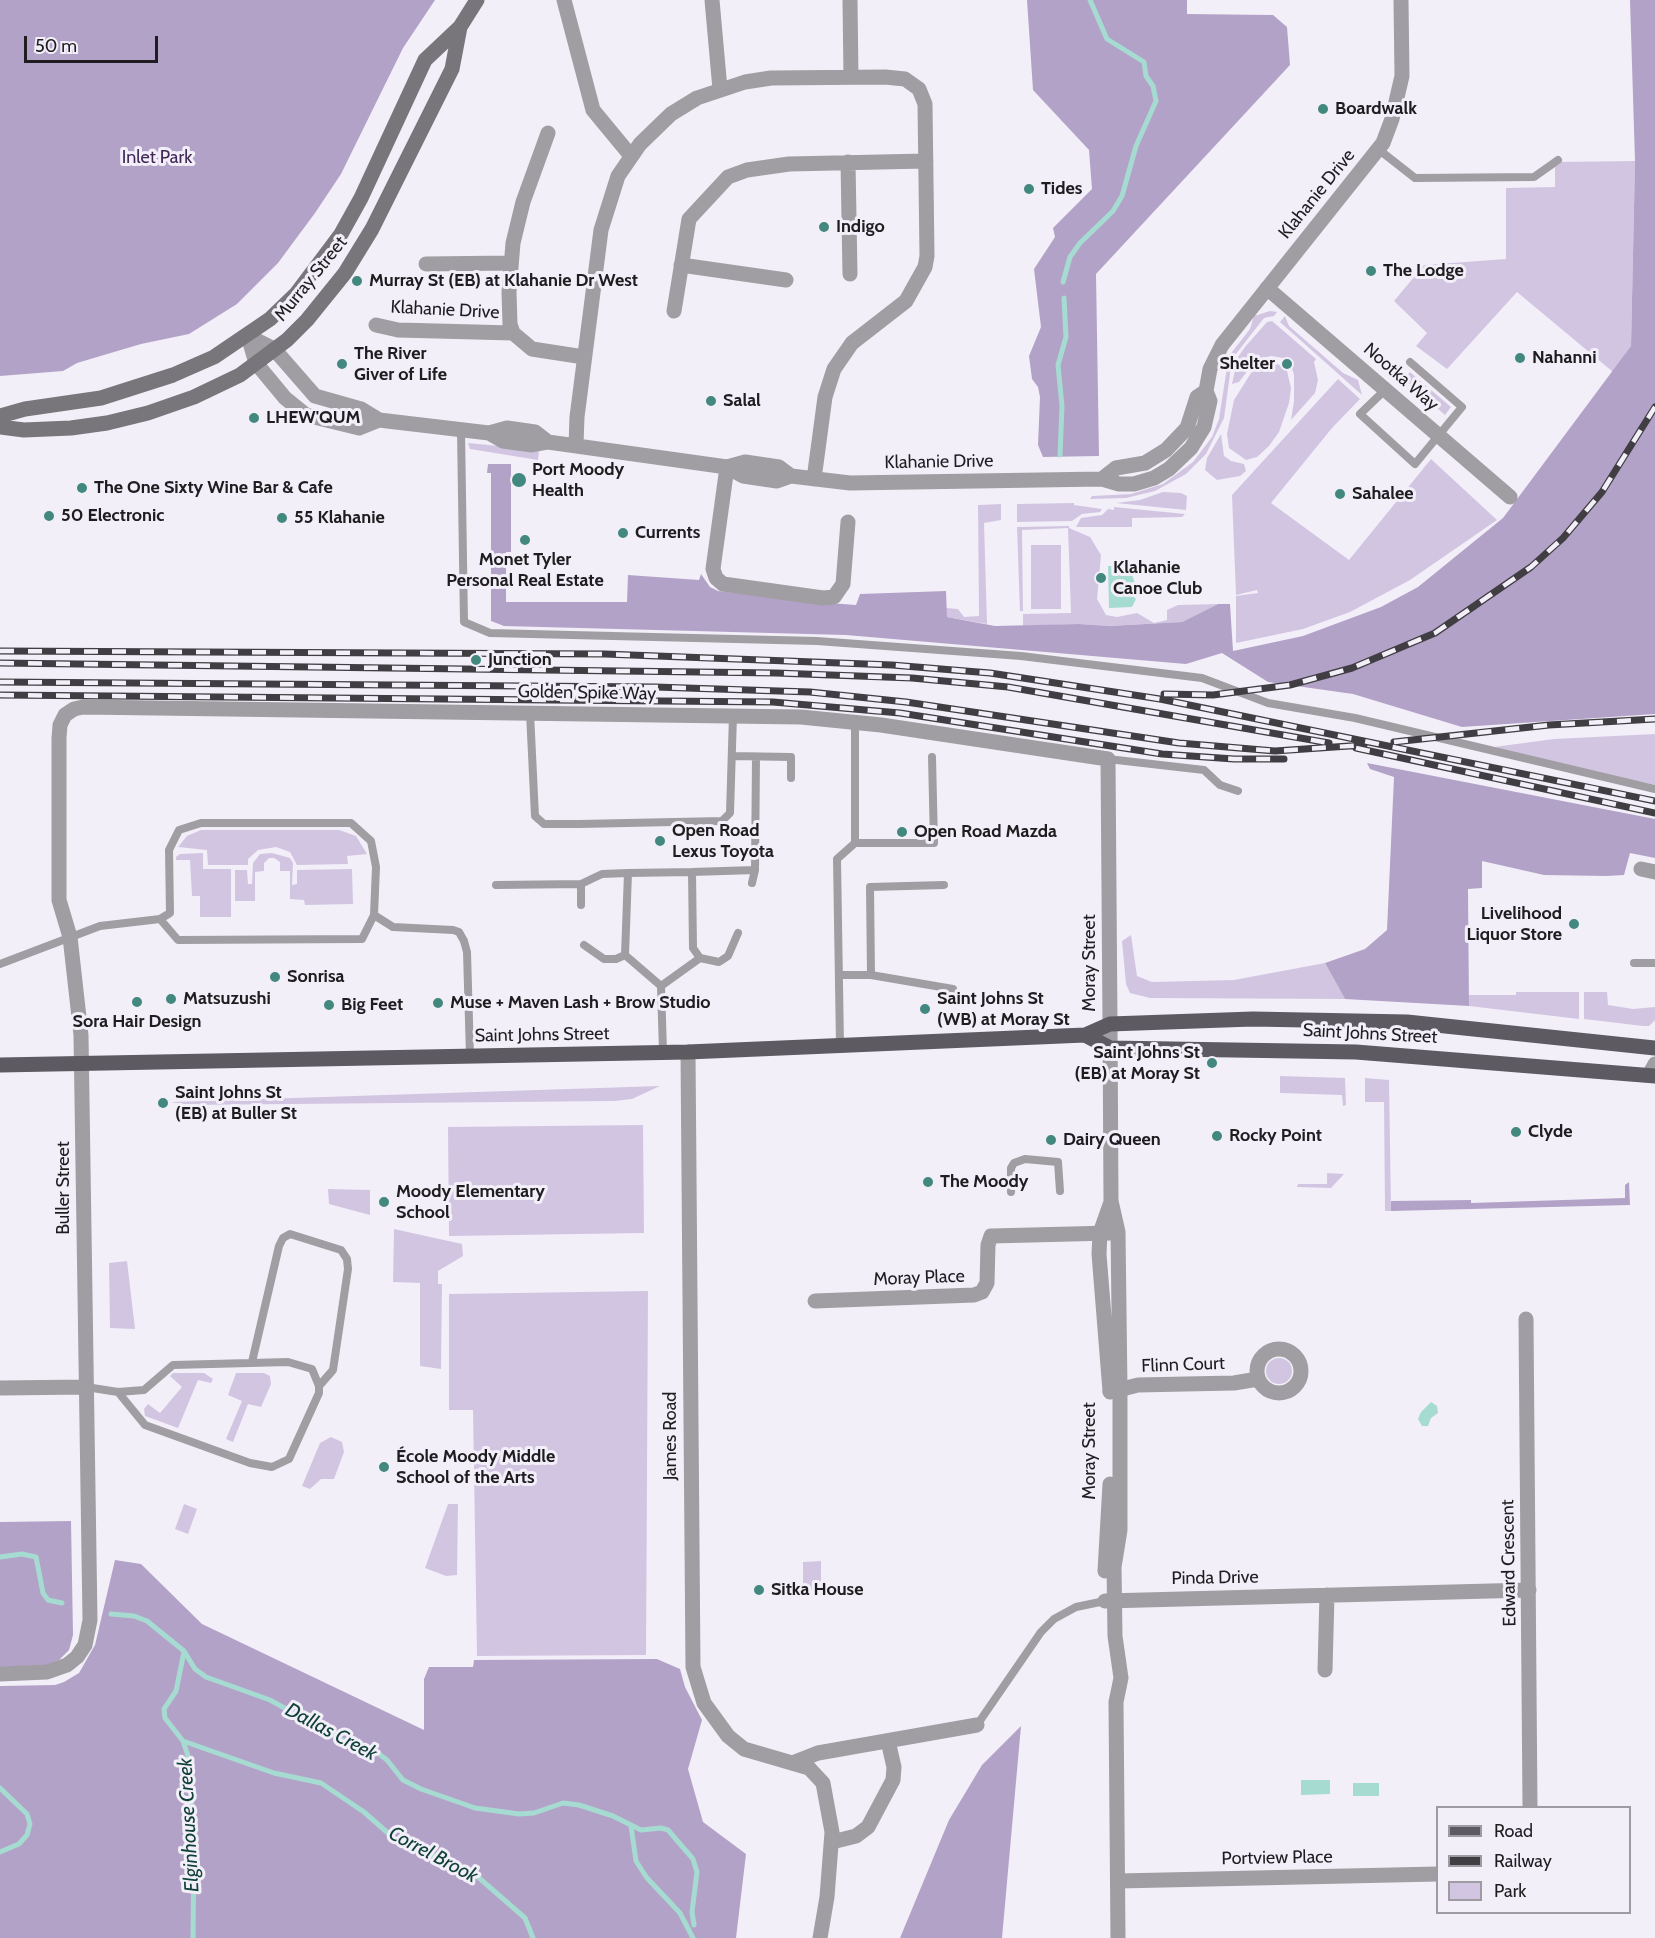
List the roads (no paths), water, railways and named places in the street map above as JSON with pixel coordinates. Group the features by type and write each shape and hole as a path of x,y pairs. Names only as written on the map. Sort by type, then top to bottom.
{"main road":[{"name":"Murray Street","path":"0,416 25,409 69,404 133,389 214,357 248,336 296,294 319,266 361,198 424,60 460,27 477,0"},
{"name":"Murray Street","path":"0,426 24,430 71,428 148,414 194,397 240,375 274,349 307,320 345,273 372,230 452,69 460,27"},
{"name":"Saint Johns Street","path":"0,1065 688,1052 1085,1035 1110,1024 1253,1018 1407,1022 1655,1048"},
{"name":"Saint Johns Street","path":"1085,1035 1110,1048 1356,1052 1653,1072"}],"street":[{"path":"564,0 593,110 631,156"},
{"path":"712,0 720,89"},
{"path":"850,0 851,77"},
{"name":"Klahanie Drive","path":"248,336 274,349 315,396 361,409 379,420 489,433 503,441 532,445 548,441 727,467 743,476 777,481 791,476 850,483 1102,479 1119,484 1154,478 1178,462 1197,441 1204,427 1210,401 1206,391 1210,369 1222,345 1378,149 1392,119 1402,76 1401,0"},
{"path":"576,446 584,357 606,210 618,176 652,131 671,114 697,98 720,89 771,78 851,77 905,80 919,89 925,104 925,267 906,301 852,343 834,369 825,397 814,479"},
{"name":"Klahanie Drive","path":"548,133 523,202 510,263 509,314 513,333 531,349 584,357"},
{"path":"674,311 689,219 728,177 747,170 789,164 926,161"},
{"path":"848,162 850,274"},
{"path":"426,264 510,263"},
{"path":"681,265 786,280"},
{"name":"Nootka Way","path":"1267,288 1510,496"},
{"name":"Klahanie Drive","path":"376,325 398,330 513,333"},
{"name":"Klahanie Drive","path":"248,336 256,363 285,398 306,415 358,428 379,420"},
{"path":"727,467 713,570 716,578 723,584 823,598 834,597 843,584 848,522"},
{"name":"Golden Spike Way","path":"65,715 83,707 733,715 855,723 1108,759"},
{"name":"Buller Street","path":"0,1674 47,1672 74,1661 85,1645 90,1620 81,1063 76,980 70,937 59,900 59,738 65,715"},
{"name":"Moray Street","path":"1108,759 1111,1202 1118,1233 1115,1391"},
{"name":"James Road","path":"688,1052 693,1667 704,1703 728,1736 744,1749 795,1762 809,1768 823,1783 831,1821 832,1842 820,1938"},
{"name":"Moray Street","path":"1111,1202 1100,1233 1115,1391 1120,1523 1109,1601 1121,1678 1116,1702 1118,1938"},
{"name":"Moray Place","path":"816,1301 974,1295 982,1292 987,1282 987,1245 992,1236 1118,1233"},
{"name":"Edward Crescent","path":"1526,1318 1530,1806"},
{"name":"Flinn Court","path":"1115,1391 1138,1385 1234,1383 1258,1379"},
{"path":"0,1388 86,1387"},
{"name":"Pinda Drive","path":"1109,1601 1529,1590"},
{"path":"1325,1670 1327,1595"},
{"path":"795,1762 818,1753 977,1725"},
{"path":"832,1842 856,1836 868,1827 893,1780 894,1767 888,1741"},
{"name":"Portview Place","path":"1118,1881 1436,1874"}],"lane":[{"path":"1378,149 1415,178 1534,177 1558,160"},
{"path":"1385,390 1360,414 1415,464 1462,406 1410,362"},
{"path":"461,430 464,622 490,633 817,641 1021,656 1202,678 1268,703 1355,718 1655,789"},
{"path":"530,712 533,805 535,816 544,824 722,821 730,813 733,715"},
{"path":"855,723 855,843"},
{"path":"732,756 791,757 791,778"},
{"path":"752,883 755,870 756,757"},
{"path":"840,1045 837,859 855,843 933,843 932,757"},
{"path":"1108,759 1204,770 1220,785 1238,791"},
{"path":"0,964 113,923 160,919 170,913 169,850 179,830 201,823 351,823 371,841 376,867 374,915 362,939 178,940 160,919"},
{"path":"496,885 581,884 602,874 755,870"},
{"path":"692,872 693,948 700,958 719,962 728,956 738,933"},
{"path":"625,955 628,873"},
{"path":"581,884 581,905"},
{"path":"871,975 870,887 944,885"},
{"path":"374,915 393,927 459,932 467,952 470,1056"},
{"path":"584,945 604,959 616,959 625,955"},
{"path":"625,955 661,986 663,1052"},
{"path":"661,986 700,958"},
{"path":"1634,963 1655,963"},
{"path":"839,975 871,975 953,989"},
{"path":"1011,1192 1011,1168 1014,1163 1025,1159 1058,1162 1060,1191"},
{"path":"252,1362 279,1246 283,1238 290,1234 331,1246 345,1253 348,1269 333,1370 319,1386"},
{"path":"86,1387 118,1392 144,1390 173,1365 252,1362 302,1364 312,1369 319,1386 319,1393 289,1459 272,1467 250,1463 144,1425 118,1392"},
{"path":"977,1725 1041,1632 1054,1619 1076,1607 1109,1601"}],"waterway":[{"path":"1063,282 1070,257 1080,243 1113,211 1122,196 1136,146 1156,101 1153,86 1146,76 1144,62 1107,39 1090,0"},
{"path":"1060,455 1062,406 1058,365 1066,337 1064,298"},
{"name":"Dallas Creek","path":"0,1557 22,1554 36,1557 43,1593 48,1600 62,1603"},
{"name":"Dallas Creek","path":"111,1614 134,1616 147,1621 184,1651 195,1669 206,1677 270,1700 344,1741 375,1751 387,1760 403,1780 421,1789 475,1808 519,1814 534,1813 563,1803 579,1805 613,1816 641,1830 661,1828 668,1830 693,1859 697,1872 692,1912 694,1925"},
{"name":"Elginhouse Creek","path":"184,1652 176,1691 164,1709 165,1718 183,1741 188,1756 194,1836 193,1938"},
{"name":"Correl Brook","path":"183,1741 274,1773 321,1783 364,1812 397,1841 470,1870 525,1918 533,1938"},
{"path":"0,1788 27,1814 30,1824 27,1835 19,1844 0,1852"},
{"name":"Dallas Creek","path":"631,1826 636,1861 647,1878 680,1913 693,1938"}],"railway":[{"path":"1164,694 1213,695 1290,685 1352,668 1435,633 1531,567 1563,538 1602,492 1655,407"},
{"path":"0,651 605,654 892,665 990,673 1160,699 1655,801"},
{"path":"0,663 776,673 912,678 1008,687 1329,743"},
{"path":"0,682 655,687 810,692 906,702 1179,743 1275,751 1364,745"},
{"path":"0,695 773,702 900,713 1162,754 1234,759 1284,759"},
{"path":"1394,742 1549,725 1655,719"},
{"path":"1356,748 1655,813"}],"place":[{"name":"Boardwalk","path":"1323,109"},
{"name":"Tides","path":"1029,189"},
{"name":"Indigo","path":"824,227"},
{"name":"The Lodge","path":"1371,271"},
{"name":"Murray St (EB) at Klahanie Dr West","path":"357,281"},
{"name":"Nahanni","path":"1520,358"},
{"name":"The River Giver of Life","path":"342,364"},
{"name":"Shelter","path":"1287,364"},
{"name":"Salal","path":"711,401"},
{"name":"LHEW'QUM","path":"254,418"},
{"name":"Port Moody Health","path":"519,480"},
{"name":"The One Sixty Wine Bar & Cafe","path":"82,488"},
{"name":"Sahalee","path":"1340,494"},
{"name":"50 Electronic","path":"49,516"},
{"name":"55 Klahanie","path":"282,518"},
{"name":"Currents","path":"623,533"},
{"name":"Monet Tyler Personal Real Estate","path":"525,540"},
{"name":"Klahanie Canoe Club","path":"1101,578"},
{"name":"Junction","path":"476,660"},
{"name":"Open Road Mazda","path":"902,832"},
{"name":"Open Road Lexus Toyota","path":"660,841"},
{"name":"Livelihood Liquor Store","path":"1574,924"},
{"name":"Sonrisa","path":"275,977"},
{"name":"Matsuzushi","path":"171,999"},
{"name":"Sora Hair Design","path":"137,1002"},
{"name":"Muse + Maven Lash + Brow Studio","path":"438,1003"},
{"name":"Big Feet","path":"329,1005"},
{"name":"Saint Johns St (WB) at Moray St","path":"925,1009"},
{"name":"Saint Johns St (EB) at Moray St","path":"1212,1063"},
{"name":"Saint Johns St (EB) at Buller St","path":"163,1103"},
{"name":"Clyde","path":"1516,1132"},
{"name":"Rocky Point","path":"1217,1136"},
{"name":"Dairy Queen","path":"1051,1140"},
{"name":"The Moody","path":"928,1182"},
{"name":"Moody Elementary School","path":"384,1202"},
{"name":"École Moody Middle School of the Arts","path":"384,1467"},
{"name":"Sitka House","path":"759,1590"}],"park label":[{"name":"Inlet Park","path":"157,158"}]}
